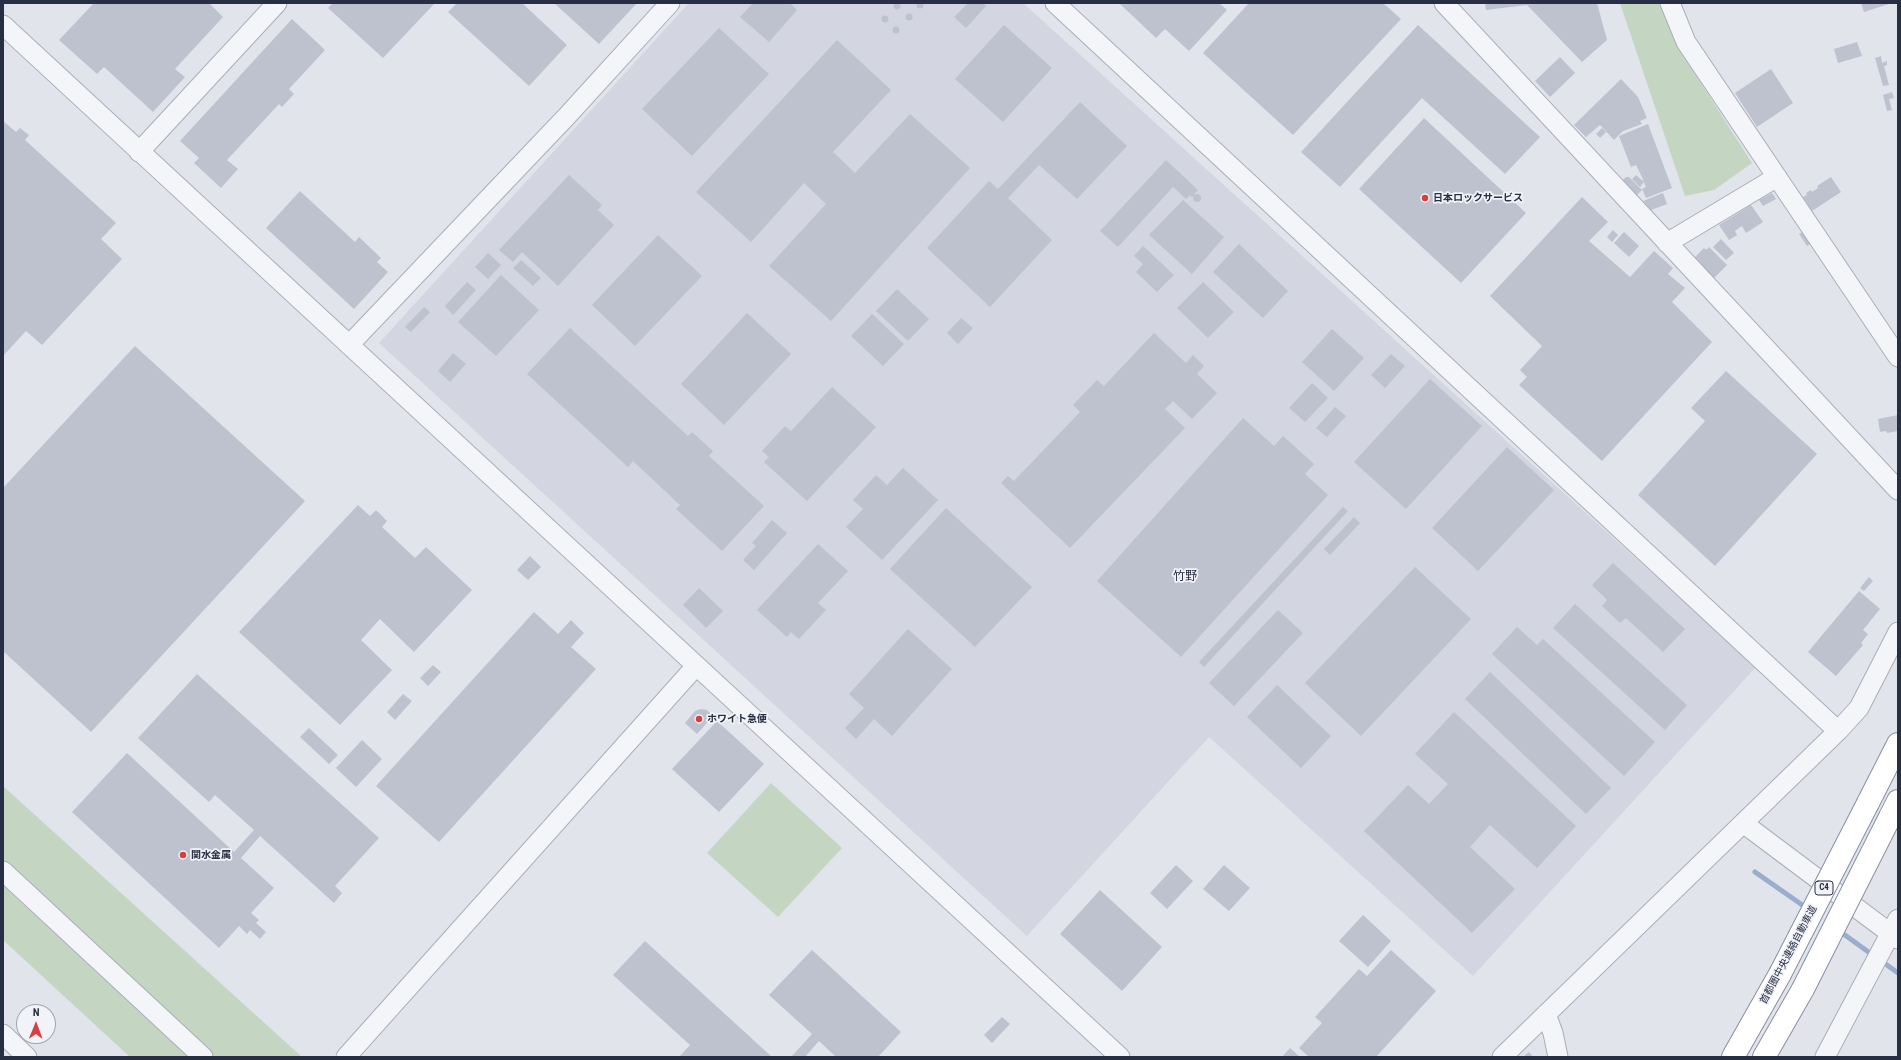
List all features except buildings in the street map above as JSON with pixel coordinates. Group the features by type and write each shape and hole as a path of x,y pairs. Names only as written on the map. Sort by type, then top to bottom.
{"highway":[{"name":"首都圏中央連絡自動車道","path":"1733,1057 1780,974 1898,744"},
{"path":"1764,1057 1803,989 1894,809"}],"street":[{"path":"139,152 277,3"},
{"path":"349,345 567,116 670,3"},
{"path":"1055,3 1838,731"},
{"path":"1444,3 1898,490"},
{"path":"1670,3 1686,42 1898,357"},
{"path":"3,26 1120,1057"},
{"path":"1667,243 1777,177"},
{"path":"1502,1057 1838,731 1859,708 1898,632"},
{"path":"346,1057 696,666"},
{"path":"1742,823 1896,931 1876,964 1825,1057"},
{"path":"3,871 203,1057"},
{"path":"1546,1014 1553,1033 1558,1057"},
{"path":"3,1034 22,1055"}],"shaded area":[{"path":"689,3 1023,3 1756,667 1473,976 1209,737 1027,936 379,343"}],"green space":[{"path":"1620,3 1666,3 1681,52 1752,163 1714,190 1685,196"},
{"path":"771,783 842,848 778,917 707,853"},
{"path":"3,786 302,1057 130,1057 3,940"}],"waterway":[{"path":"1755,872 1808,909"},
{"path":"1838,930 1874,956"},
{"path":"1880,960 1898,973"}],"place":[{"name":"日本ロックサービス","path":"1425,198"},
{"name":"ホワイト急便","path":"699,719"},
{"name":"関水金属","path":"183,855"}],"district":[{"name":"竹野","path":"1185,577"}]}
